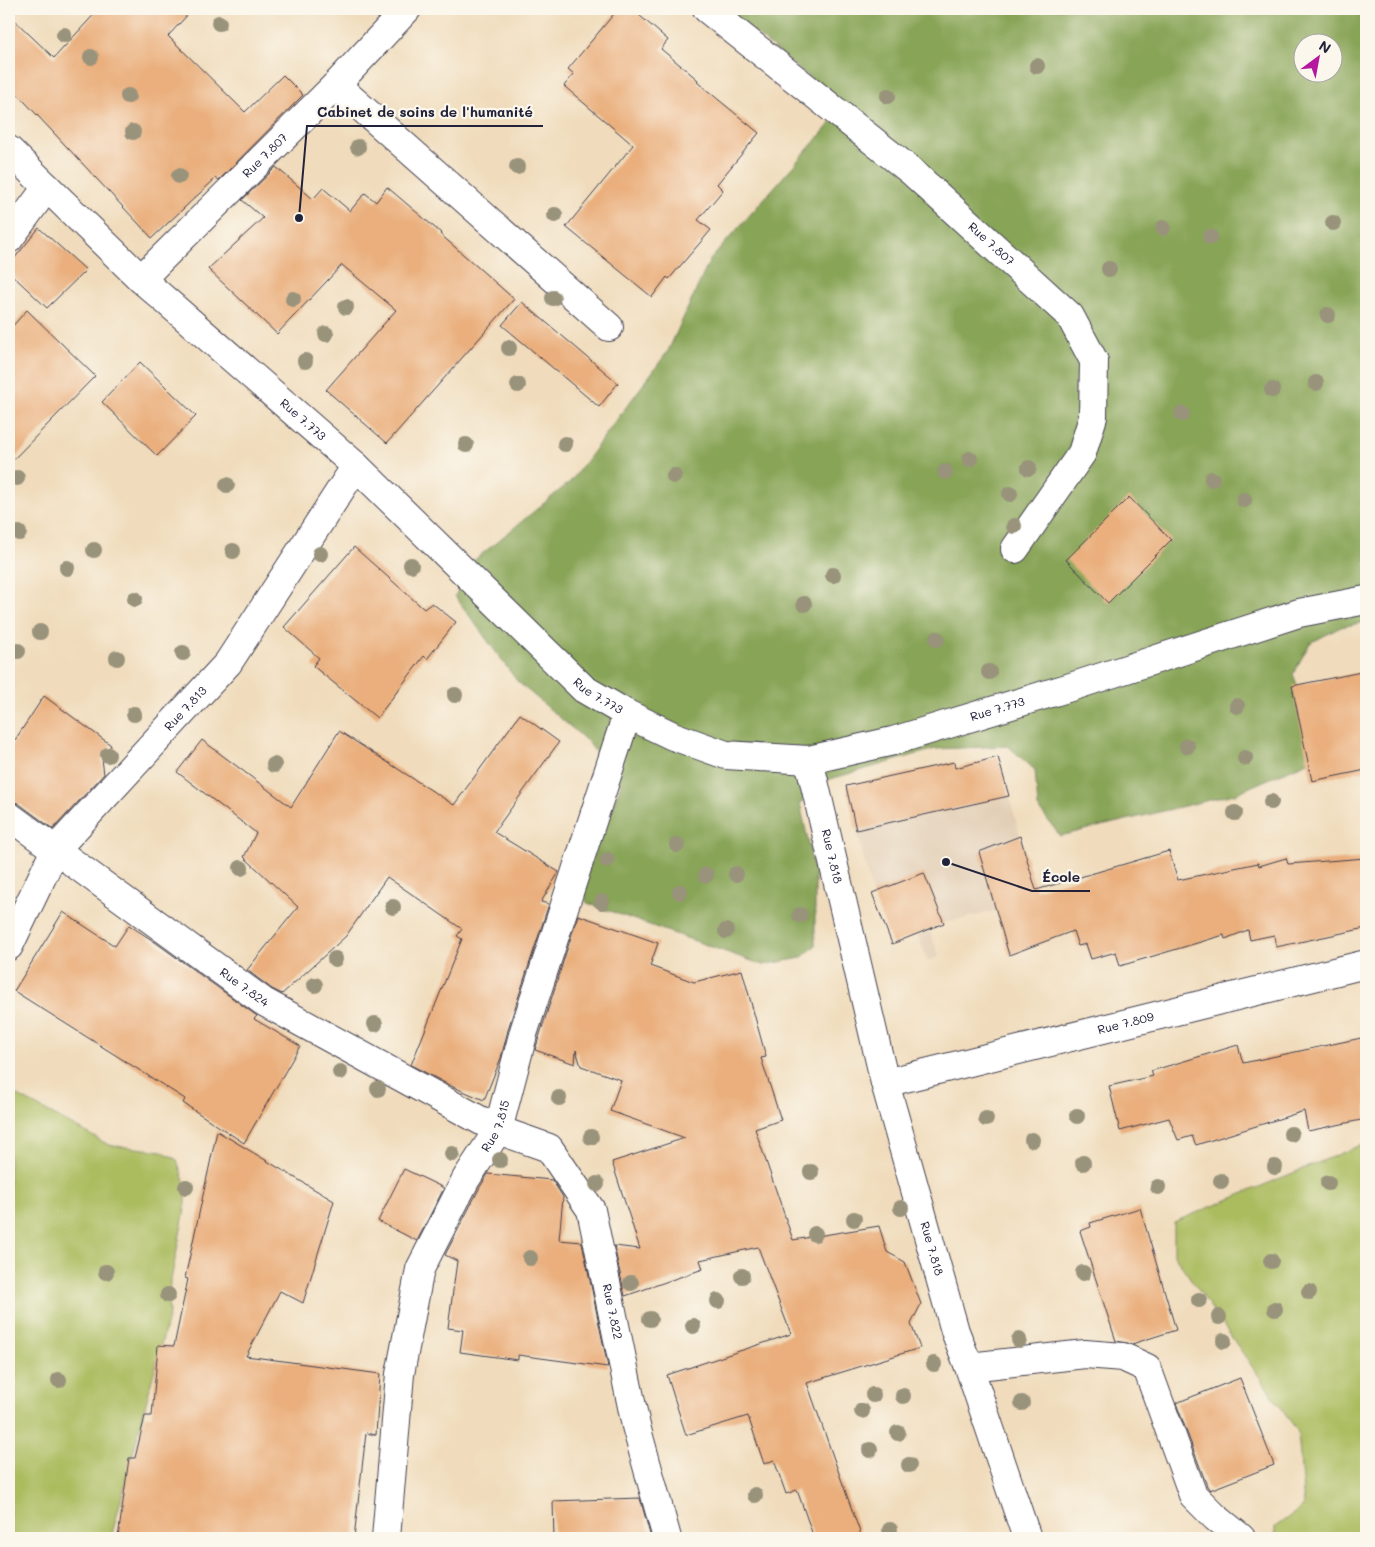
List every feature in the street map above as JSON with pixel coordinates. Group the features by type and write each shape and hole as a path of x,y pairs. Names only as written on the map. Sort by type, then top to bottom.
{"street":[{"name":"Rue 7.807","path":"142,279 336,85 407,9"},
{"name":"Rue 7.807","path":"707,9 911,171 1070,316 1094,361 1092,417 1082,453 1014,549"},
{"path":"336,85 609,327"},
{"name":"Rue 7.773","path":"9,150 142,279 356,466 584,689 627,714 673,736 726,755 809,760 893,742 1299,613 1366,600"},
{"path":"9,239 47,187"},
{"name":"Rue 7.813","path":"9,946 55,850 228,663 356,466"},
{"name":"Rue 7.815","path":"386,1538 400,1374 420,1269 466,1179 498,1130 524,1031 627,714"},
{"name":"Rue 7.818","path":"809,760 885,1083 955,1331 969,1366 1027,1538"},
{"name":"Rue 7.824","path":"9,816 264,1002 498,1130"},
{"name":"Rue 7.809","path":"885,1083 1366,964"},
{"name":"Rue 7.822","path":"498,1130 549,1148 591,1210 636,1426 667,1538"},
{"path":"969,1366 1085,1354 1123,1357 1147,1368 1193,1495 1215,1517 1241,1538"}],"shaded area":[{"path":"998,757 1043,917 1001,929 996,911 944,923 929,929 939,956 928,961 917,934 892,944 872,893 846,786 954,762 956,768"}],"green space":[{"path":"726,9 1366,9 1366,622 1341,627 1310,643 1293,674 1318,740 1317,758 1234,794 1060,836 1038,807 1035,770 1008,746 935,749 827,780 800,803 815,874 815,946 801,958 763,965 587,903 582,885 621,784 587,741 517,681 455,596 471,563 571,481 668,351 710,260 845,107"},
{"path":"9,1091 109,1145 162,1151 177,1160 186,1187 186,1204 168,1295 169,1314 111,1538 9,1538"},
{"path":"1366,1143 1366,1538 1275,1538 1275,1527 1304,1506 1298,1432 1174,1255 1174,1222"}],"building":[{"path":"99,9 193,9 168,36 245,112 283,75 303,95 219,180 216,178 152,238 9,85 9,15 54,58"},
{"path":"618,9 632,9 668,40 661,49 698,80 697,82 759,133 717,184 723,190 698,220 711,230 669,279 667,277 652,297 566,227 633,145 564,86 574,74 568,69"},
{"path":"276,167 313,199 323,188 350,211 365,193 376,202 387,187 514,299 387,443 326,390 396,310 342,265 277,334 208,269 263,218 242,200"},
{"path":"39,228 86,270 47,308 9,272 9,265"},
{"path":"522,302 618,383 599,407 502,325"},
{"path":"27,310 95,376 9,464 9,330"},
{"path":"140,362 196,416 157,456 102,402"},
{"path":"1129,497 1171,540 1108,603 1066,560"},
{"path":"354,547 424,609 432,603 456,622 427,659 424,656 377,718 313,666 319,658 284,627"},
{"path":"1366,671 1366,770 1312,781 1292,686"},
{"path":"44,696 111,745 102,759 104,774 53,829 18,803 9,801 9,749"},
{"path":"520,714 559,742 494,832 559,872 541,902 549,904 509,1026 501,1058 484,1100 451,1086 411,1065 462,939 457,936 462,929 387,877 346,936 282,994 272,989 247,970 298,907 244,857 256,833 177,772 202,740 291,807 339,731 454,805"},
{"path":"998,757 1009,796 856,830 846,786 954,762 955,768"},
{"path":"1020,836 1036,890 1169,851 1178,880 1258,863 1259,866 1286,858 1288,864 1366,858 1366,928 1276,947 1274,935 1250,940 1248,930 1225,939 1224,935 1120,966 1116,952 1091,959 1086,944 1078,946 1073,931 1009,955 979,852"},
{"path":"924,873 944,923 892,944 872,893"},
{"path":"63,912 115,946 129,925 257,1016 254,1019 300,1046 244,1143 183,1103 185,1099 14,991"},
{"path":"578,915 658,943 650,966 694,982 742,970 766,1057 761,1058 781,1120 755,1129 793,1240 879,1226 887,1252 905,1262 921,1304 911,1324 920,1348 807,1383 862,1538 814,1538 797,1490 786,1494 774,1460 764,1464 748,1416 686,1435 667,1375 791,1334 758,1247 700,1260 703,1269 625,1296 614,1246 640,1249 612,1162 685,1138 610,1111 621,1080 581,1066 576,1050 575,1064 535,1050"},
{"path":"1366,1037 1366,1119 1308,1131 1304,1111 1196,1145 1192,1136 1178,1140 1169,1118 1120,1131 1109,1086 1153,1076 1151,1071 1238,1045 1243,1063"},
{"path":"217,1131 334,1201 303,1303 280,1291 246,1356 380,1374 376,1435 366,1433 354,1538 118,1538 129,1458 135,1458 145,1416 152,1416 158,1345 174,1346 188,1279 185,1278"},
{"path":"404,1169 444,1188 417,1241 378,1221"},
{"path":"488,1174 552,1180 563,1197 559,1240 582,1242 608,1367 518,1355 518,1360 460,1352 463,1330 448,1328 457,1261 445,1255"},
{"path":"1140,1208 1176,1330 1132,1344 1116,1341 1080,1231 1091,1227 1090,1223"},
{"path":"1240,1378 1274,1465 1210,1490 1176,1403"},
{"path":"640,1498 651,1538 554,1538 553,1501"}],"place":[{"name":"Cabinet de soins de l'humanité","path":"299,218"},
{"name":"École","path":"946,862"}]}
